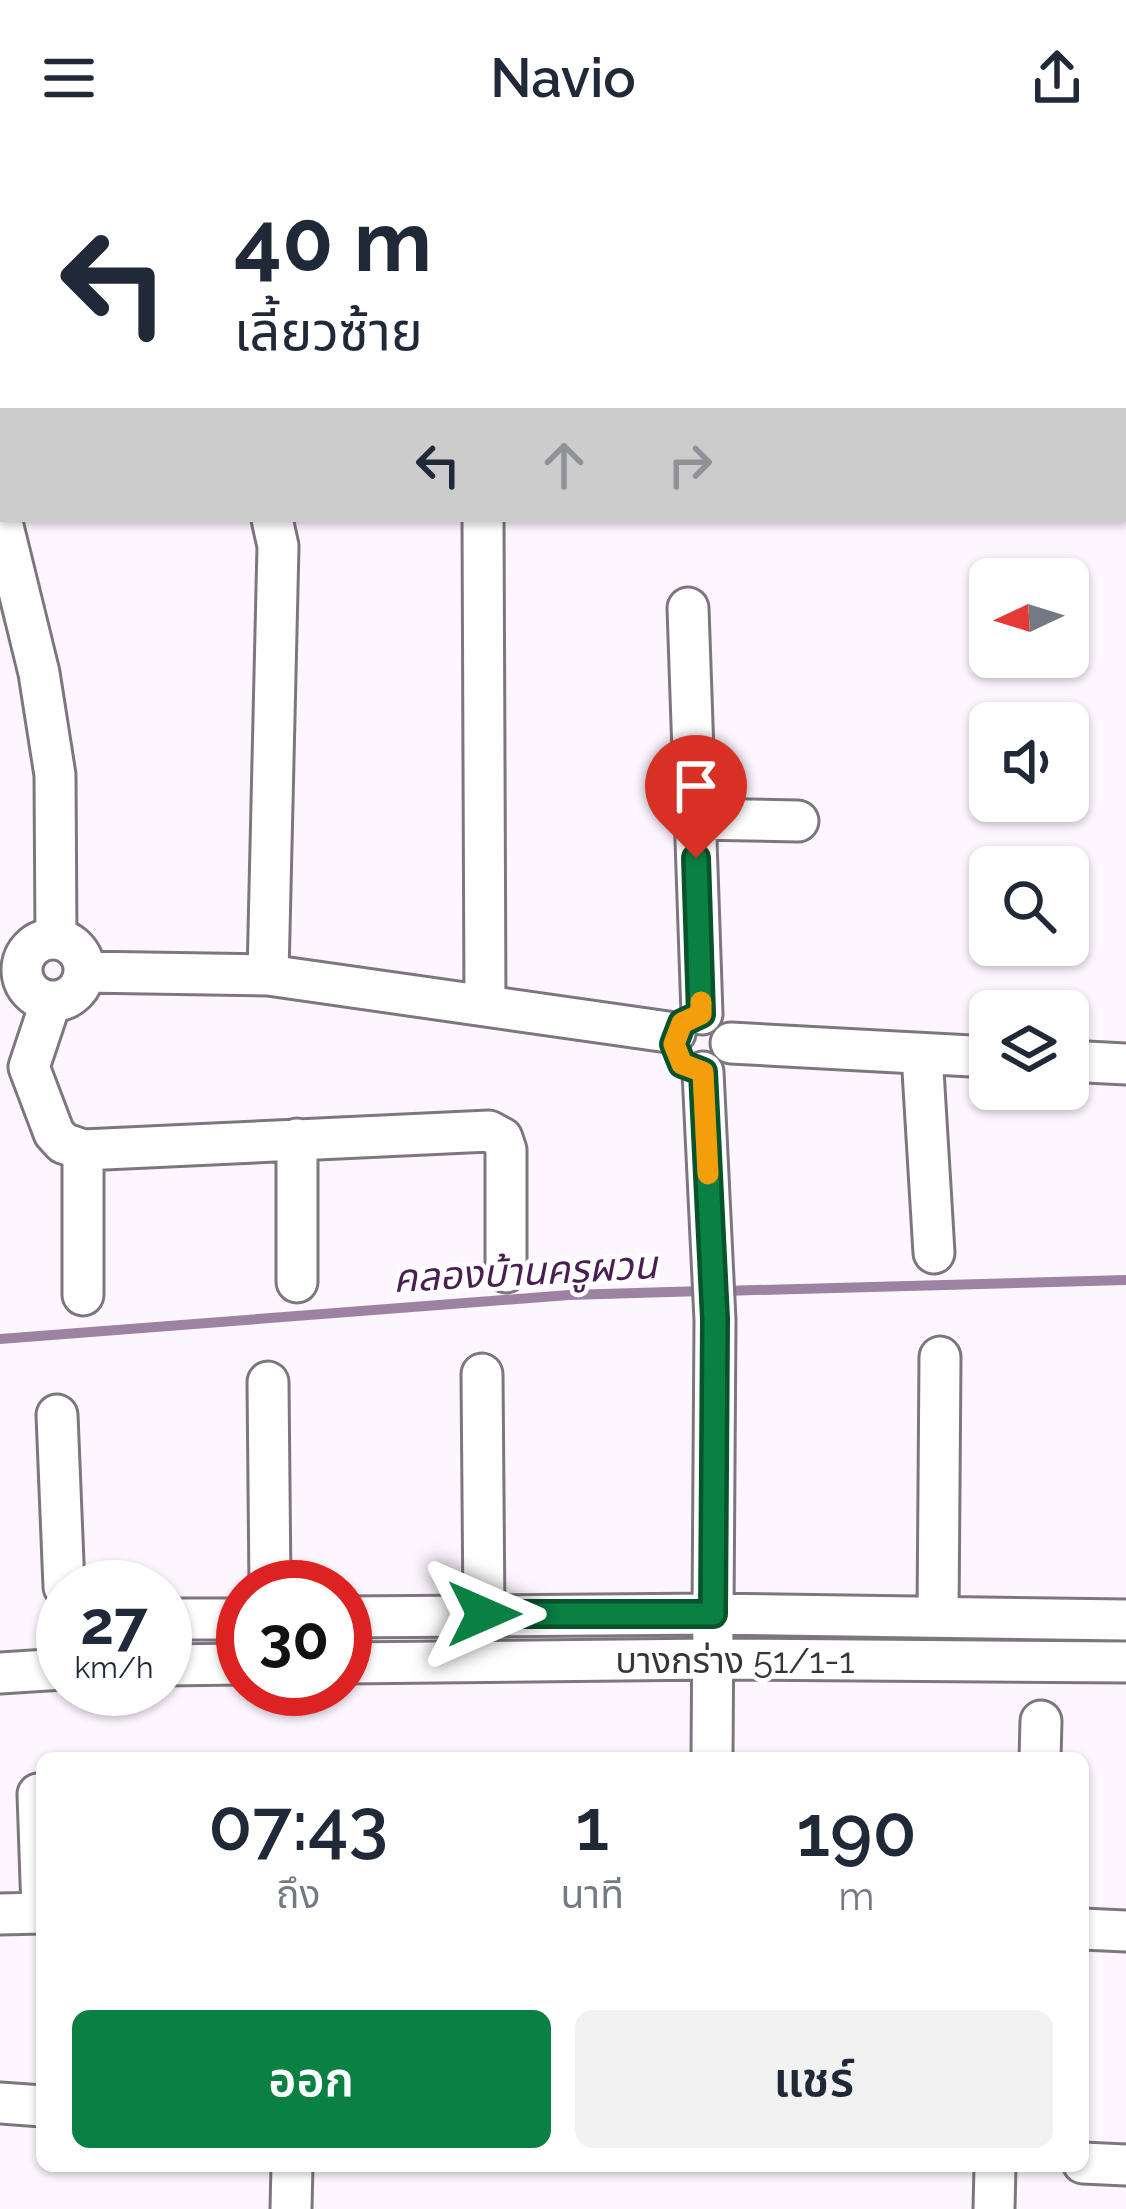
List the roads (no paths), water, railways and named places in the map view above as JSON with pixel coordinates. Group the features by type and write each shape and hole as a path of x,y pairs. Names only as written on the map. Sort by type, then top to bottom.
{"street":[{"path":"2,522 39,674 55,775 56,939"},
{"path":"268,975 278,546 273,522"},
{"path":"483,522 484,1003"},
{"path":"84,972 268,975 484,1003 688,1024 723,1022 731,1042 723,1063 703,1072 682,1064 676,1055 688,1024 694,819 688,608"},
{"path":"694,819 799,821"},
{"path":"56,939 77,950 84,972 73,994 51,1001 29,990 11,965 33,946 56,939"},
{"path":"51,1001 29,1067 54,1133 63,1143 83,1150 489,1131 502,1138 506,1150 506,1273"},
{"path":"731,1042 969,1056"},
{"path":"922,1054 934,1253"},
{"path":"1089,1062 1126,1064"},
{"path":"703,1072 714,1303 712,1752"},
{"path":"297,1139 297,1282"},
{"path":"83,1150 83,1295"},
{"path":"938,1617 940,1357"},
{"path":"482,1374 484,1614"},
{"path":"268,1382 270,1560"},
{"path":"57,1415 63,1560"},
{"path":"372,1616 713,1614 1126,1620"},
{"name":"บางกร่าง 51/1-1","path":"372,1663 1126,1662"},
{"path":"0,1672 36,1671"},
{"path":"0,1914 36,1912"},
{"path":"1089,1929 1126,1931"},
{"path":"0,2103 36,2106"},
{"path":"1089,2163 1126,2164"},
{"path":"291,2209 292,2172"},
{"path":"994,2172 994,2209"}],"waterway":[{"name":"คลองบ้านครูผวน","path":"722,1291 1126,1280"},
{"name":"คลองบ้านครูผวน","path":"0,1339 569,1295 703,1291"}]}
